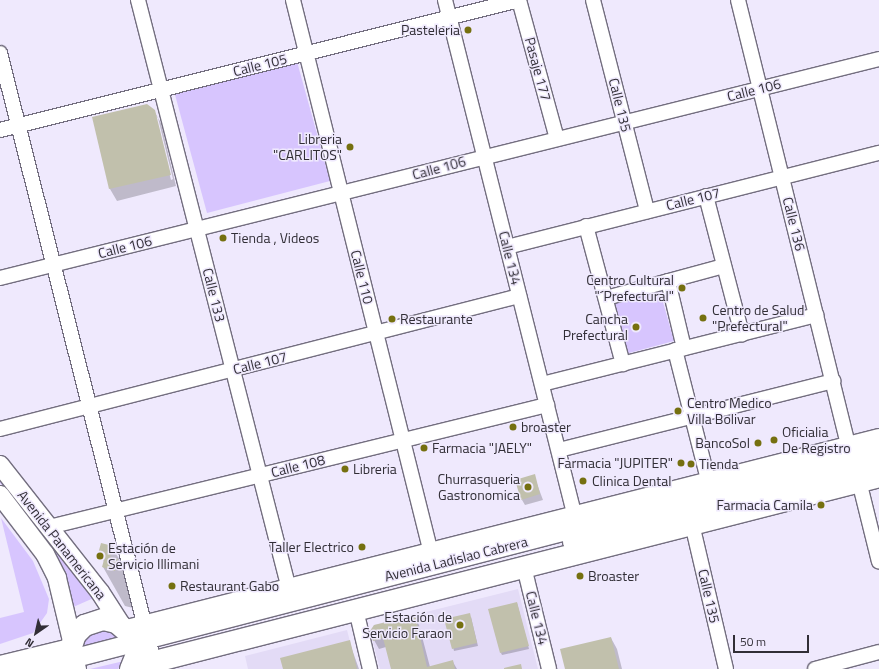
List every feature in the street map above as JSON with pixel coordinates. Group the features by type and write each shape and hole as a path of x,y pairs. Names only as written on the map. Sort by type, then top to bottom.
{"highway":[{"name":"Avenida Ladislao Cabrera","path":"138,646 290,589 879,439"},
{"name":"Avenida Ladislao Cabrera","path":"138,646 356,610 869,478"},
{"path":"73,657 84,625 96,620 110,620 138,646"},
{"name":"Avenida Ladislao Cabrera","path":"0,666 73,657"}],"main road":[{"name":"Avenida Ladislao Cabrera","path":"138,646 879,450"},
{"name":"Avenida Ladislao Cabrera","path":"33,669 73,657 138,646 879,464"},
{"name":"Avenida Panamericana","path":"0,465 100,592 138,646"},
{"name":"Avenida Panamericana","path":"0,495 45,554 57,578 73,657"}],"street":[{"name":"Calle 133","path":"138,0 290,589"},
{"name":"Calle 110","path":"293,0 432,553"},
{"name":"Calle 134","path":"445,0 575,517"},
{"name":"Calle 105","path":"0,130 519,0"},
{"name":"Pasaje 177","path":"519,0 557,139"},
{"name":"Calle 135","path":"593,0 647,211"},
{"name":"Calle 136","path":"738,0 849,447"},
{"path":"0,53 116,511 138,646"},
{"name":"Calle 106","path":"0,278 484,156 624,123 879,59"},
{"name":"Calle 107","path":"507,247 782,176 879,153"},
{"path":"706,196 742,334"},
{"path":"586,226 623,364"},
{"path":"606,298 724,266"},
{"path":"668,281 692,416 709,483"},
{"name":"Calle 107","path":"0,429 520,296"},
{"path":"542,384 816,315"},
{"path":"558,450 833,381"},
{"name":"Calle 108","path":"50,527 547,405"},
{"path":"869,478 879,562"},
{"name":"Calle 135","path":"692,524 726,669"},
{"name":"Calle 134","path":"524,567 549,669"},
{"path":"356,610 370,669"},
{"path":"816,669 879,652"}],"shaded area":[{"path":"296,58 330,181 207,213 174,91"},
{"path":"659,288 674,341 625,354 610,301"},
{"path":"0,475 96,597 71,608 38,531 0,483"},
{"path":"1,518 33,561 49,599 47,613 33,633 0,644 0,618 24,612"},
{"path":"518,589 538,669 380,669 370,631 374,625"},
{"path":"103,630 110,631 121,641 81,652 84,638 90,633"},
{"path":"347,630 357,669 248,669 245,656"},
{"path":"124,661 118,669 90,669"}],"building":[{"path":"147,104 155,110 171,175 109,189 92,117"},
{"name":"Churrasqueria Gastronomica","path":"535,474 540,494 521,500 515,480"},
{"path":"101,543 113,546 110,557 118,559 115,571 102,567 105,556 98,554"},
{"path":"517,602 529,646 500,653 488,609"},
{"path":"470,613 477,643 452,649 444,619"},
{"path":"415,615 427,667 453,660 455,669 391,669 383,638 373,641 370,631 374,625"},
{"path":"611,637 619,669 565,669 560,649"},
{"path":"350,640 357,669 283,669 280,658"},
{"path":"521,664 522,669 504,669 504,668"}],"place":[{"name":"Pasteleria","path":"468,30"},
{"name":"Libreria \"CARLITOS\"","path":"350,147"},
{"name":"Tienda , Videos","path":"223,238"},
{"name":"Centro Cultural \"´Prefectural\"","path":"682,288"},
{"name":"Centro de Salud \"Prefectural\"","path":"703,318"},
{"name":"Restaurante","path":"392,319"},
{"name":"Cancha Prefectural","path":"636,327"},
{"name":"Centro Medico Villa Bolivar","path":"678,411"},
{"name":"broaster","path":"513,427"},
{"name":"Oficialia De Registro","path":"774,440"},
{"name":"BancoSol","path":"758,443"},
{"name":"Farmacia \"JAELY\"","path":"424,448"},
{"name":"Farmacia \"JUPITER\"","path":"681,463"},
{"name":"Tienda","path":"691,464"},
{"name":"Libreria","path":"345,469"},
{"name":"Clinica Dental","path":"583,481"},
{"name":"Churrasqueria Gastronomica","path":"528,487"},
{"name":"Farmacia Camila","path":"821,505"},
{"name":"Taller Electrico","path":"362,547"},
{"name":"Estación de Servicio Illimani","path":"100,556"},
{"name":"Broaster","path":"580,576"},
{"name":"Restaurant Gabo","path":"172,586"},
{"name":"Estación de Servicio Faraon","path":"460,625"}]}
